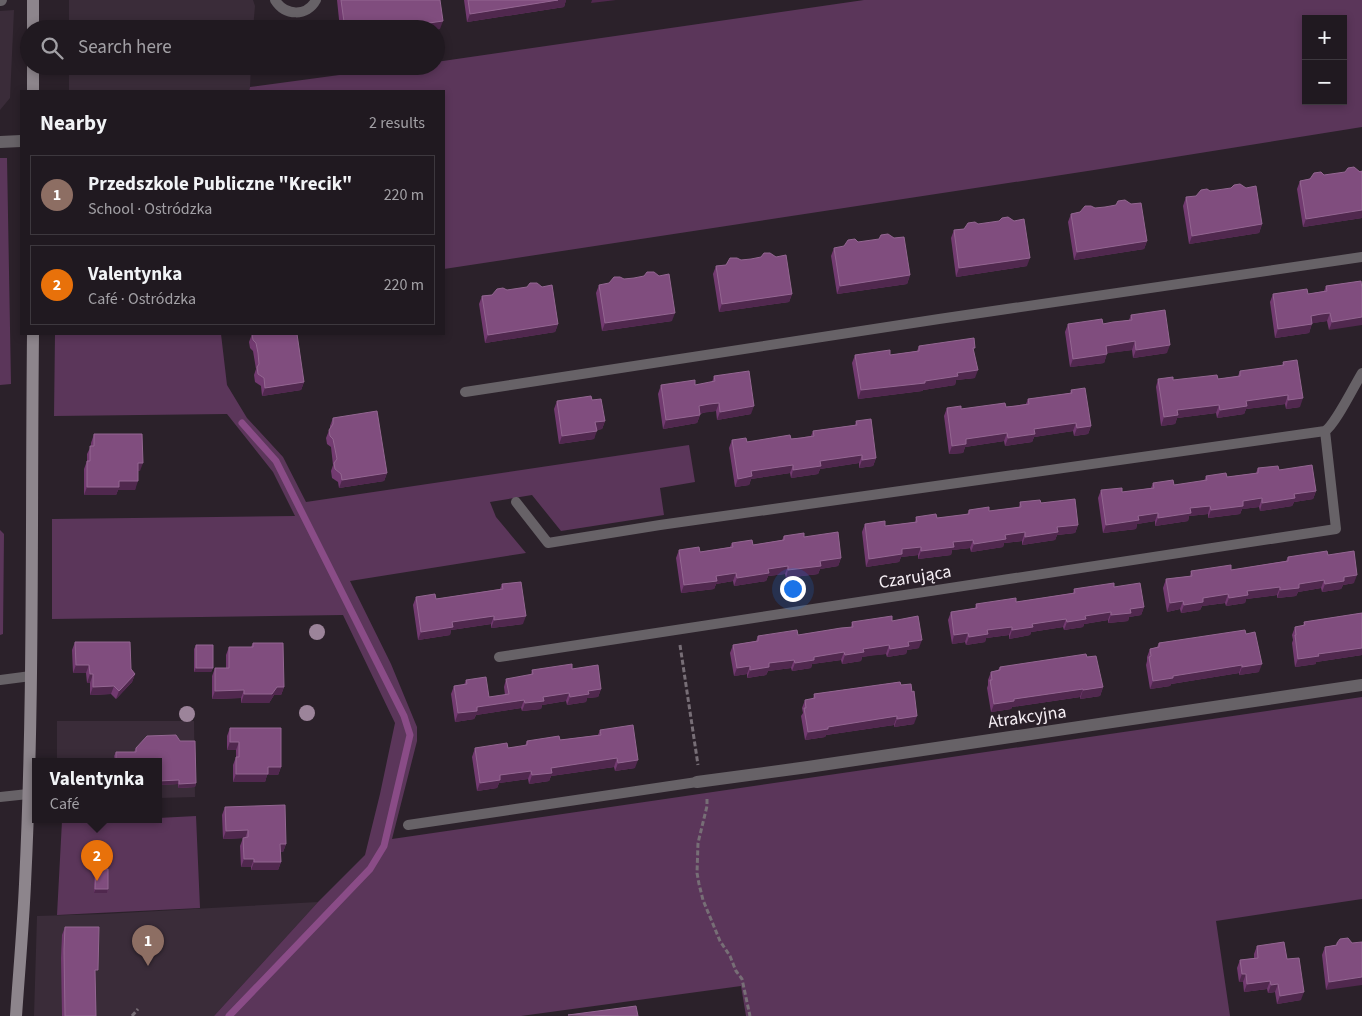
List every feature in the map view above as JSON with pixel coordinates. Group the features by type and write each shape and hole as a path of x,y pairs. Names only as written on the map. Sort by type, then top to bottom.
{"street":[{"path":"33,0 33,20"},
{"path":"33,75 33,90"},
{"path":"0,142 20,141"},
{"path":"16,1015 25,886 31,676 33,335"},
{"name":"Atrakcyjna","path":"700,782 1362,685"}],"lane":[{"path":"275,0 283,10 293,13 309,9 316,0"},
{"path":"464,392 939,319 1362,257"},
{"path":"516,502 548,543 689,521 1325,431 1333,424 1362,373"},
{"name":"Czarująca","path":"499,658 1336,529 1325,431"},
{"path":"0,680 31,676"},
{"path":"408,824 700,782"},
{"path":"0,797 28,794"}],"path":[{"path":"678,630 697,756"},
{"path":"700,782 707,806 698,843 698,884 720,941 742,979 750,1016"},
{"path":"132,1016 138,1009"}],"shaded area":[{"path":"69,0 253,0 255,6 254,20 69,20"},
{"path":"864,0 1362,0 1362,127 1094,170 445,269 445,90 249,90 250,87 339,75 445,75 445,61"},
{"path":"14,10 10,98 0,110 0,11"},
{"path":"69,75 251,75 249,90 69,90"},
{"path":"0,158 7,158 11,384 0,385"},
{"path":"55,335 221,335 227,385 247,418 283,457 306,502 689,445 695,482 660,488 664,515 561,531 532,495 490,502 496,517 526,553 350,581 391,664 417,727 417,741 392,839 1362,697 1362,899 1216,921 1230,1016 746,1016 741,986 521,1016 214,1016 318,902 365,855 395,723 343,615 52,619 52,519 295,516 273,472 227,414 54,416"},
{"path":"0,530 4,534 3,634 0,635"},
{"path":"57,721 194,721 195,797 162,798 162,758 57,758"},
{"path":"196,816 200,908 57,915 62,823 162,823 162,818"},
{"path":"318,902 214,1016 34,1016 37,916"}],"building":[{"path":"341,0 440,0 443,20 344,20"},
{"path":"468,0 558,0 470,14"},
{"path":"1354,167 1360,172 1362,171 1362,210 1306,219 1300,181 1310,179 1314,173 1321,172 1324,175 1345,172 1348,168"},
{"path":"1240,184 1246,188 1256,186 1262,224 1192,236 1186,197 1196,196 1201,190 1207,189 1210,191 1231,188 1234,185"},
{"path":"1125,200 1131,204 1141,203 1147,241 1077,252 1071,214 1080,212 1085,206 1105,207 1116,205 1118,201"},
{"path":"1008,217 1014,221 1024,219 1030,258 959,268 954,230 964,229 968,223 975,222 978,224 999,221 1002,218"},
{"path":"888,234 894,238 904,237 910,275 840,286 834,248 844,246 848,240 855,239 858,242 879,239 881,235"},
{"path":"764,253 770,253 776,257 786,255 792,294 722,304 716,266 726,265 730,258 751,259 761,257"},
{"path":"647,272 654,272 659,276 669,274 675,313 605,323 599,285 609,283 614,277 634,278 644,276"},
{"path":"1361,281 1362,317 1332,322 1330,313 1321,314 1311,316 1312,324 1278,329 1273,294 1307,289 1308,294 1327,291 1326,286"},
{"path":"530,283 537,283 542,287 552,285 558,324 488,335 482,296 492,295 497,289 503,288 507,290 527,287"},
{"path":"1165,310 1170,345 1136,350 1135,341 1106,346 1107,354 1073,359 1068,324 1102,319 1103,324 1132,320 1131,315"},
{"path":"252,335 297,335 304,382 265,388 264,378 258,374 258,353 256,343"},
{"path":"974,338 975,348 973,348 978,370 957,373 958,376 925,381 925,383 861,390 855,355 890,350 890,355 919,351 919,346"},
{"path":"1297,360 1303,398 1288,400 1288,395 1246,401 1247,406 1220,410 1219,405 1177,410 1178,415 1164,417 1158,379 1173,377 1173,380 1217,375 1218,379 1240,376 1240,371 1284,365 1283,362"},
{"path":"749,371 754,406 720,412 719,403 709,404 699,406 700,415 666,420 661,385 695,380 695,385 715,381 714,376"},
{"path":"1085,388 1091,426 1077,428 1076,423 1034,429 1035,434 1008,438 1007,433 966,439 966,444 952,446 947,408 961,406 961,409 1005,403 1006,407 1016,406 1029,404 1028,399 1072,393 1071,390"},
{"path":"591,396 592,400 601,399 605,421 595,422 597,431 562,436 557,401"},
{"path":"377,411 387,473 342,480 341,474 335,469 334,463 337,459 329,430 333,424 333,418"},
{"path":"871,419 876,458 862,460 862,455 820,461 821,466 793,470 793,465 751,471 752,476 738,479 732,440 746,438 747,442 790,435 791,439 801,438 814,436 813,431 857,425 856,421"},
{"path":"94,434 142,434 143,463 138,463 138,481 119,481 119,487 87,487 87,461 90,461 90,446 94,446"},
{"path":"1312,465 1316,491 1294,494 1295,498 1262,503 1262,498 1243,501 1243,506 1211,510 1210,506 1190,508 1191,513 1158,518 1158,513 1138,516 1139,520 1106,525 1101,490 1122,488 1122,492 1154,488 1153,483 1173,480 1174,485 1207,480 1206,476 1226,473 1227,477 1258,473 1258,468 1278,466 1279,470"},
{"path":"1075,499 1078,525 1057,527 1058,532 1025,537 1025,532 1005,535 1006,539 974,544 973,540 953,542 954,547 921,551 921,547 902,549 902,554 869,559 865,524 885,521 885,526 917,522 916,517 936,514 937,518 969,514 969,510 989,507 989,511 1021,507 1020,502 1040,500 1041,503"},
{"path":"838,532 841,558 820,561 821,566 788,570 788,566 768,569 769,573 737,578 736,573 716,576 717,581 684,585 679,550 699,547 700,552 733,547 732,543 752,540 753,545 784,540 784,536 804,533 804,537"},
{"path":"1327,551 1328,555 1354,551 1357,575 1344,577 1344,581 1325,584 1324,580 1299,584 1299,588 1280,590 1280,587 1247,591 1248,595 1229,598 1228,594 1203,598 1203,602 1184,605 1183,601 1170,603 1166,579 1192,576 1191,571 1231,565 1231,570 1288,561 1288,557"},
{"path":"521,582 526,616 494,620 494,616 452,622 453,627 421,632 416,597 435,594 436,599 503,589 502,584"},
{"path":"1114,583 1114,587 1140,583 1144,607 1130,609 1131,613 1111,615 1111,612 1085,616 1086,619 1067,622 1066,619 1032,624 1033,627 1012,630 1012,627 987,630 988,634 969,637 968,633 954,635 951,612 977,608 976,604 1016,598 1016,602 1075,593 1074,589"},
{"path":"1362,613 1362,648 1318,654 1319,656 1298,659 1295,627 1305,625 1304,622"},
{"path":"892,616 892,621 918,616 922,640 908,642 909,646 890,649 889,645 863,649 864,652 845,655 844,652 814,657 814,660 795,663 794,660 769,663 769,667 750,670 750,666 737,668 733,645 758,641 758,636 797,630 798,635 853,627 852,622"},
{"path":"1245,630 1246,634 1255,632 1262,664 1242,667 1242,665 1153,681 1149,657 1151,656 1150,649 1159,647 1159,643"},
{"path":"75,642 130,642 131,669 135,674 119,691 114,686 93,687 93,674 90,674 89,665 76,665"},
{"path":"253,643 283,643 284,687 277,687 272,694 244,694 244,690 215,691 215,668 229,668 229,647 253,647"},
{"path":"196,645 213,645 213,668 196,668"},
{"path":"1086,654 1087,657 1096,656 1103,687 1014,699 1014,701 994,704 990,680 992,680 991,672 1000,670 1000,667"},
{"path":"572,664 572,669 598,665 601,689 588,691 589,694 570,697 569,693 543,697 544,701 525,703 524,700 477,707 477,711 458,713 454,686 467,684 466,680 486,677 489,697 509,694 506,679 533,674 532,670"},
{"path":"900,682 901,685 911,684 912,692 914,691 917,716 897,719 897,716 808,732 804,708 806,708 805,700 815,698 814,694"},
{"path":"633,725 638,760 618,763 617,758 551,768 552,773 532,775 531,771 500,775 500,780 480,783 475,748 507,743 508,748 527,745 527,741 559,736 560,740 601,735 600,730"},
{"path":"230,728 281,728 281,767 268,767 268,774 236,774 236,757 239,757 239,742 230,742"},
{"path":"176,735 180,741 195,741 196,783 179,784 179,780 162,781 162,758 116,758 116,752 136,752 136,748 147,736"},
{"path":"285,805 286,844 280,844 281,862 254,862 254,859 244,859 243,838 248,837 248,830 226,831 225,807"},
{"path":"96,869 108,869 108,889 95,889"},
{"path":"65,927 99,927 98,970 95,970 96,1016 65,1016"},
{"path":"1348,938 1352,943 1362,942 1362,977 1329,982 1325,947 1337,945 1340,939"},
{"path":"1284,942 1287,959 1299,958 1304,992 1280,996 1278,984 1271,985 1270,981 1247,984 1246,974 1242,974 1240,960 1258,958 1257,946"},
{"path":"636,1006 638,1016 568,1015"}],"waterway":[{"path":"229,1016 370,869 384,846 410,735 404,716 276,461 242,423"}],"place":[{"name":"Valentynka","path":"97,881"},
{"name":"Przedszkole Publiczne \"Krecik\"","path":"148,966"}]}
